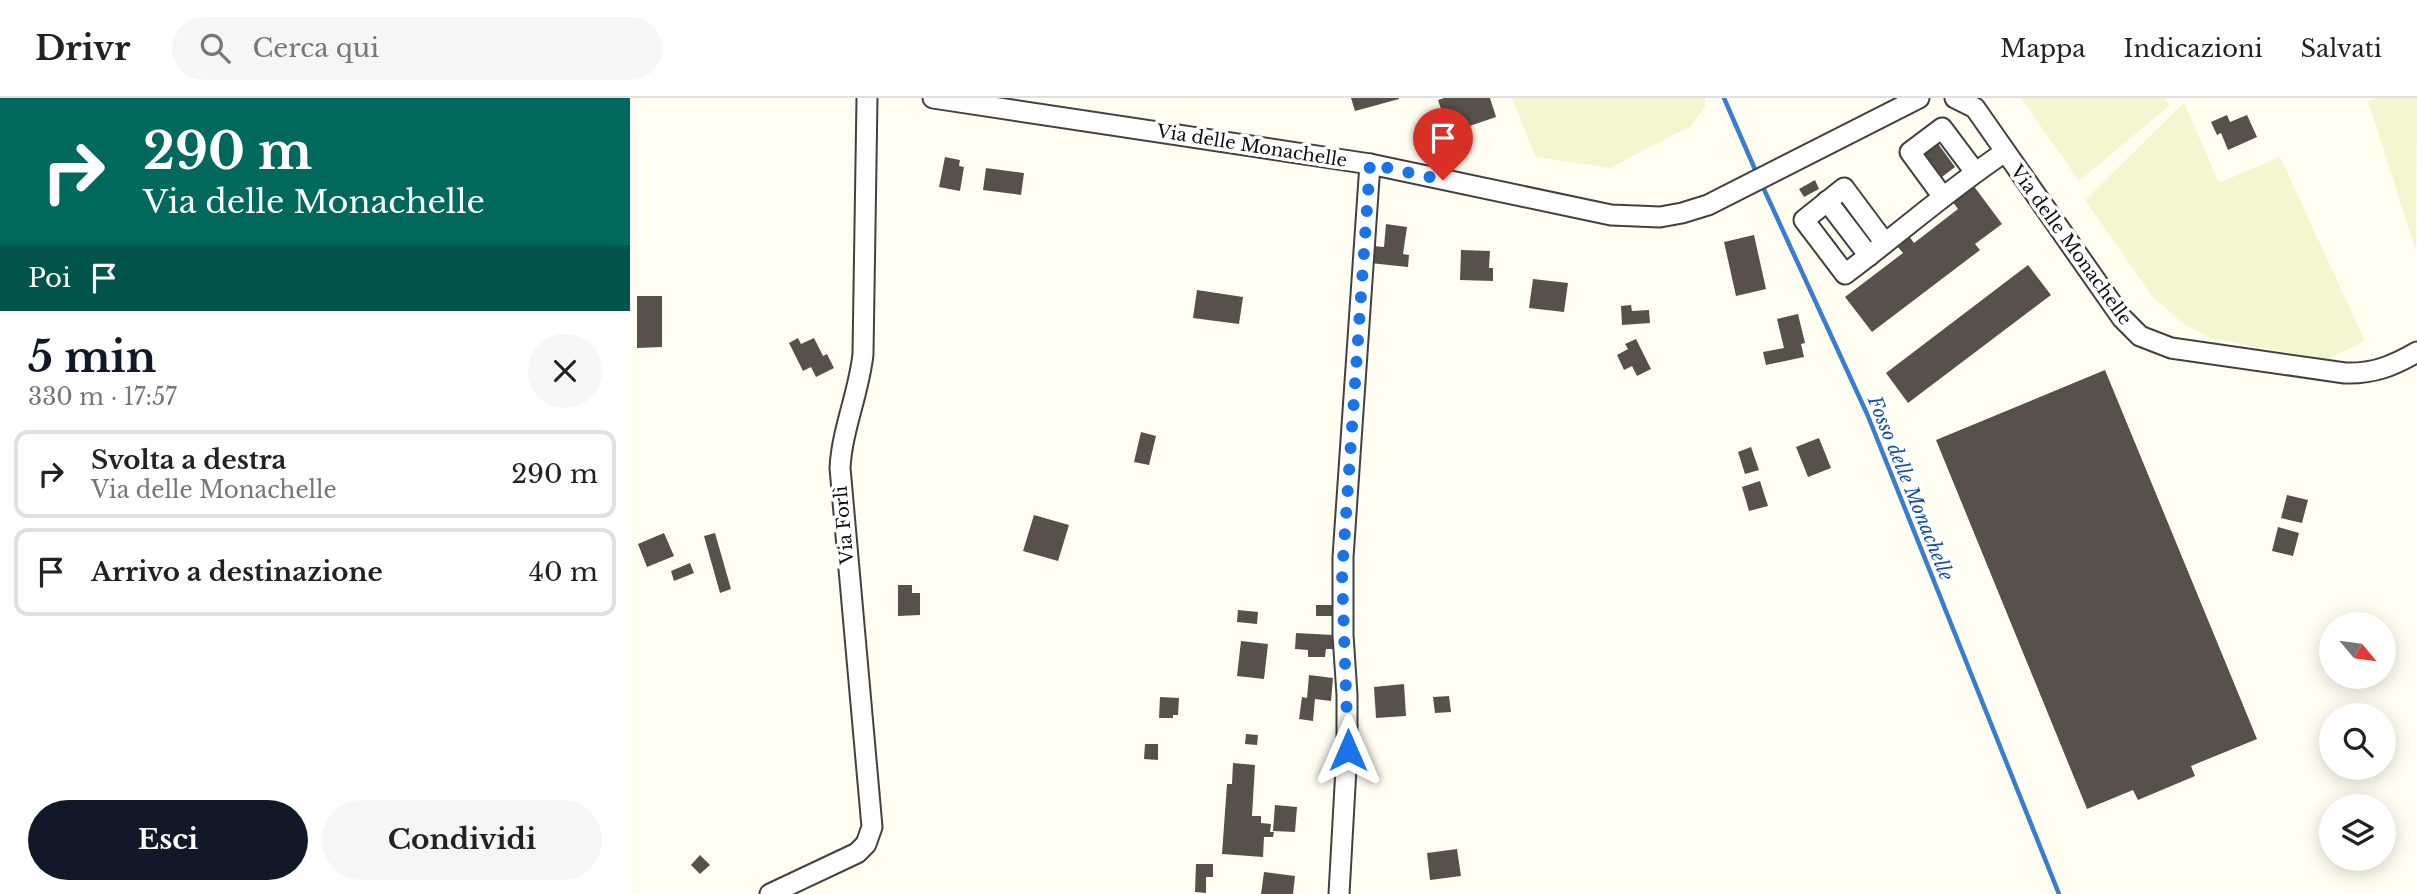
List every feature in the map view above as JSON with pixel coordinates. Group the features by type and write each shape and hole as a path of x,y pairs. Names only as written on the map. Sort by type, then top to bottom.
{"street":[{"name":"Via Forlì","path":"770,894 857,853 866,844 872,827 839,468 863,354 867,98"},
{"name":"Via delle Monachelle","path":"933,98 1036,106 1370,164 1589,212 1634,218 1660,217 1692,211 1753,184 1916,99"},
{"name":"Via delle Monachelle","path":"1955,98 1971,103 2122,318 2134,332 2154,343 2190,352 2356,374 2386,368 2417,352"},
{"path":"1943,197 1910,152 1942,128 1975,172"},
{"path":"1885,243 1844,188 1804,220 1845,274 1869,256 1975,172 2005,152"},
{"path":"1339,894 1348,750 1343,635 1343,548 1370,164"},
{"path":"1827,201 1869,256"}],"green space":[{"path":"1512,98 1705,98 1705,107 1692,125 1610,168 1536,157"},
{"path":"2021,98 2165,98 2170,105 2079,181"},
{"path":"2377,98 2417,98 2416,251 2368,101"},
{"path":"2184,103 2219,183 2280,157 2365,341 2325,360 2211,338 2184,324 2152,296 2085,200"}],"building":[{"path":"1351,98 1399,98 1399,99 1355,111"},
{"path":"1490,98 1496,117 1449,133 1438,100"},
{"path":"2227,115 2230,122 2247,115 2257,137 2228,150 2221,133 2217,135 2211,122"},
{"path":"1936,141 1955,167 1942,177 1923,152"},
{"path":"945,157 960,160 959,166 964,167 960,191 939,187"},
{"path":"986,168 1024,173 1021,195 983,190"},
{"path":"1815,180 1819,189 1804,197 1799,189"},
{"path":"1973,185 2002,224 1975,244 1980,250 1872,332 1845,297 1903,253 1897,246 1909,236 1914,243 1958,209 1952,201"},
{"path":"1386,224 1407,227 1403,254 1409,255 1408,267 1370,263 1372,246 1384,247"},
{"path":"1754,235 1766,289 1736,296 1724,242"},
{"path":"1461,250 1490,251 1489,268 1493,268 1493,281 1460,280"},
{"path":"2028,265 2051,295 1908,403 1886,373"},
{"path":"1533,279 1568,283 1564,312 1529,308"},
{"path":"1197,290 1243,297 1239,324 1193,318"},
{"path":"637,296 662,296 662,347 637,348"},
{"path":"1631,305 1632,311 1649,310 1650,323 1622,325 1621,306"},
{"path":"1798,314 1805,343 1801,344 1804,357 1766,365 1763,352 1784,348 1777,319"},
{"path":"798,338 801,344 814,338 823,356 827,354 834,368 816,377 811,367 803,371 789,343"},
{"path":"1636,339 1651,369 1637,376 1632,366 1624,370 1617,355 1628,349 1625,344"},
{"path":"2105,370 2257,739 2191,766 2195,776 2138,800 2133,790 2087,809 1936,440"},
{"path":"1141,432 1156,436 1149,465 1134,462"},
{"path":"1819,438 1831,468 1808,477 1796,447"},
{"path":"1751,447 1759,470 1745,474 1738,452"},
{"path":"1760,481 1768,506 1749,511 1742,487"},
{"path":"2287,495 2308,500 2302,523 2281,518"},
{"path":"1034,515 1069,525 1058,561 1023,551"},
{"path":"2278,527 2299,533 2293,556 2272,551"},
{"path":"664,533 674,556 647,567 638,544"},
{"path":"715,533 731,589 720,593 704,536"},
{"path":"690,563 694,573 674,581 671,571"},
{"path":"898,585 912,585 912,593 920,593 920,615 898,616"},
{"path":"1316,605 1332,605 1332,616 1316,616"},
{"path":"1238,610 1258,612 1257,624 1237,622"},
{"path":"1296,633 1333,635 1333,649 1326,649 1325,657 1308,657 1308,650 1295,649"},
{"path":"1241,641 1268,644 1264,679 1237,676"},
{"path":"1309,675 1333,678 1331,701 1315,699 1313,721 1299,719 1302,697 1307,698"},
{"path":"1404,684 1406,716 1376,718 1374,687"},
{"path":"1449,696 1451,712 1435,713 1433,697"},
{"path":"1160,697 1179,698 1178,715 1173,715 1173,718 1159,718"},
{"path":"1246,734 1258,735 1257,745 1245,744"},
{"path":"1145,744 1158,744 1158,760 1144,759"},
{"path":"1233,763 1255,765 1252,816 1261,816 1261,823 1271,824 1270,832 1274,832 1273,837 1264,837 1263,857 1222,854 1227,784 1232,784"},
{"path":"1275,805 1297,807 1295,832 1273,831"},
{"path":"1457,849 1461,876 1430,880 1427,853"},
{"path":"700,855 710,865 700,874 691,865"},
{"path":"1196,864 1213,864 1213,877 1206,877 1206,893 1195,892"},
{"path":"1264,872 1295,876 1293,894 1261,894"}],"waterway":[{"name":"Fosso delle Monachelle","path":"1724,98 1757,174"},
{"name":"Fosso delle Monachelle","path":"1762,185 1868,416 2059,894"}],"route":[{"path":"1348,750 1342,574 1370,164 1443,180"}]}
